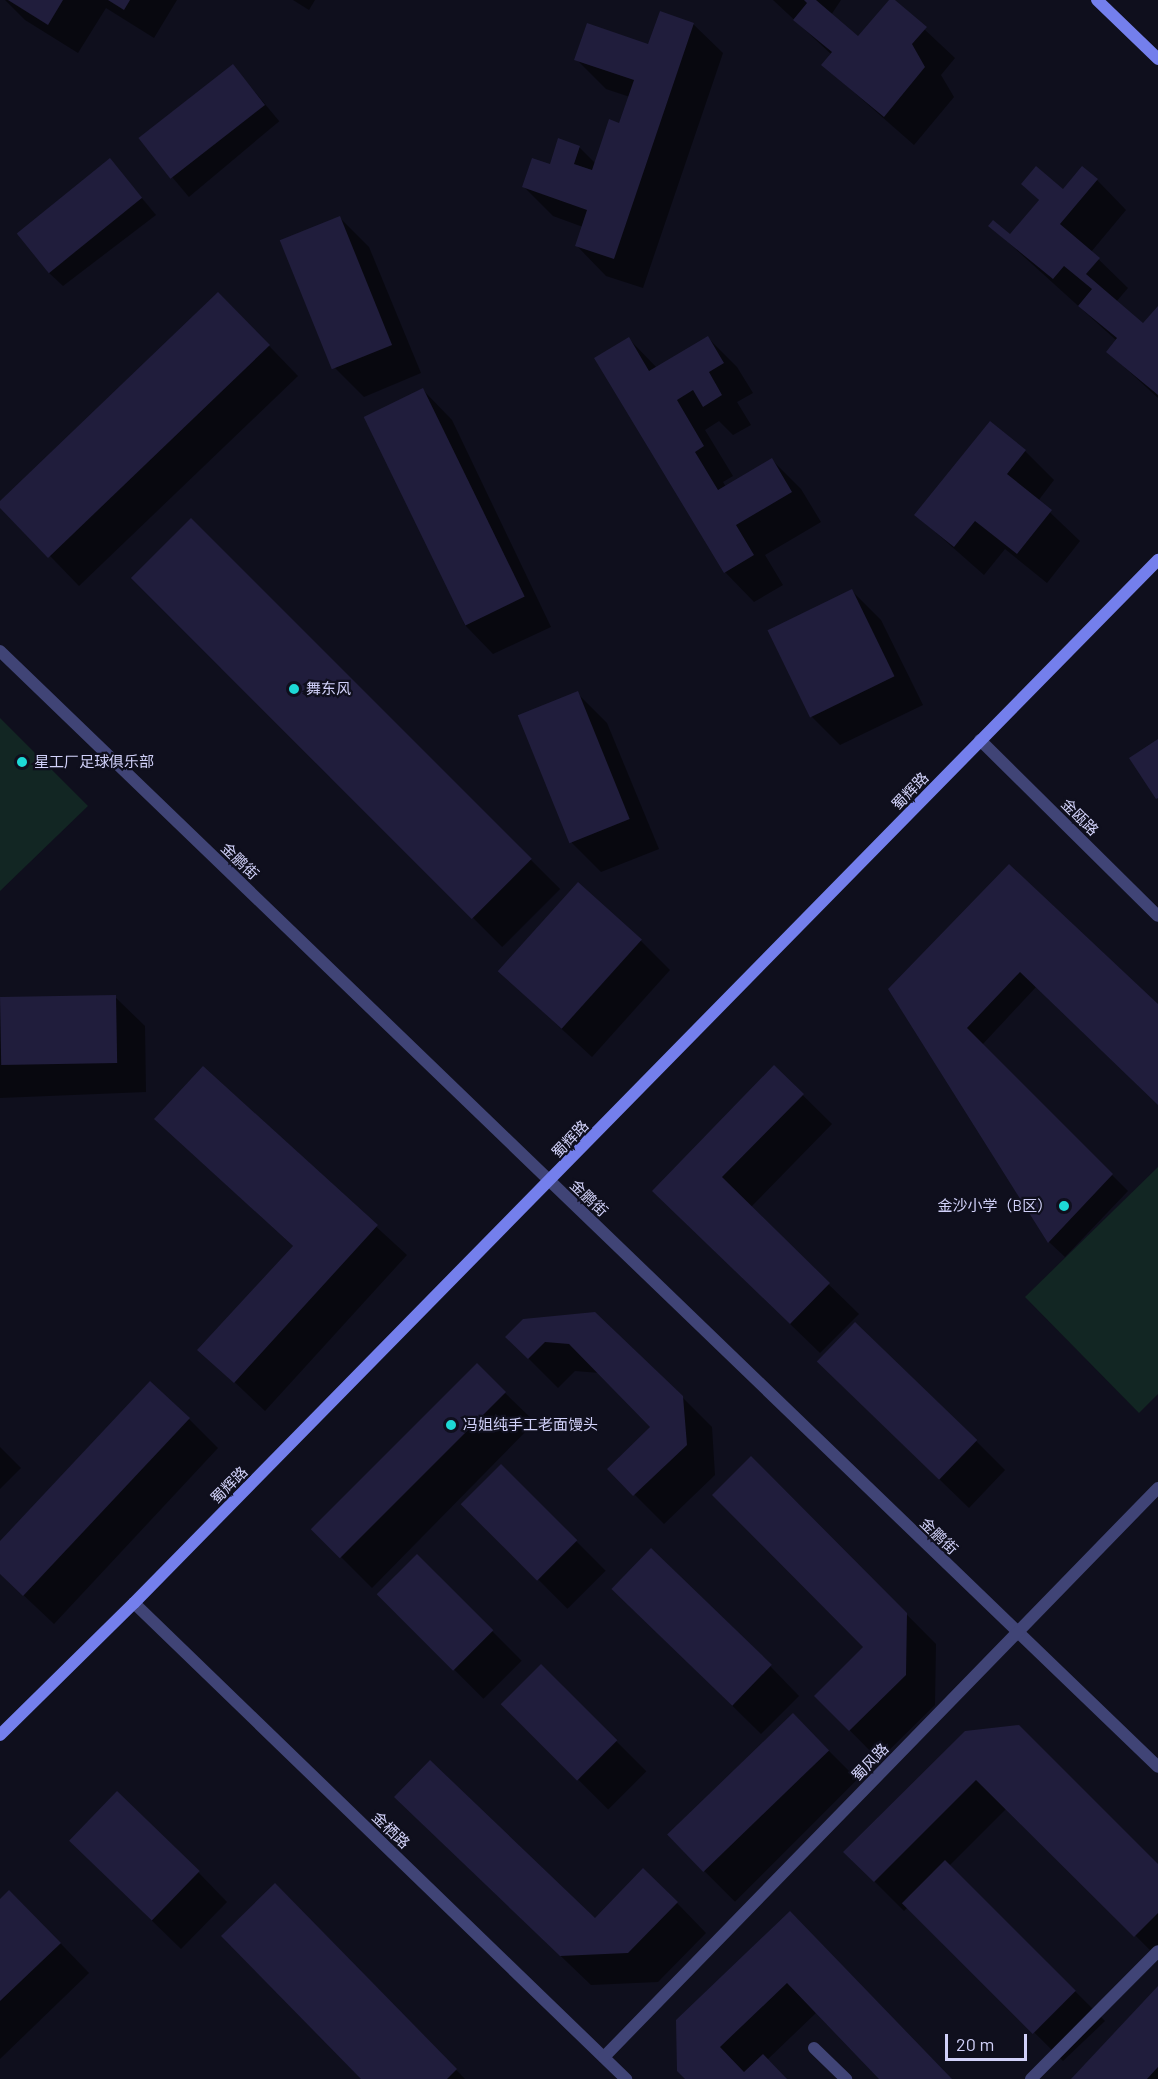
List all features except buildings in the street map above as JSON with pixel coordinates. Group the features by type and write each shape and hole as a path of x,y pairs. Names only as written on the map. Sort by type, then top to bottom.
{"street":[{"path":"1097,0 1158,59"},
{"name":"蜀辉路","path":"0,1735 134,1604 1158,560"},
{"name":"金鹏街","path":"0,651 1158,1767"},
{"name":"金瓯路","path":"980,740 1158,916"},
{"name":"蜀风路","path":"604,2057 1158,1488"},
{"name":"金栖路","path":"134,1604 626,2079"},
{"path":"1031,2079 1158,1951"},
{"path":"814,2048 846,2079"}],"green space":[{"name":"星工厂足球俱乐部","path":"0,718 88,806 0,891"},
{"path":"1158,1167 1158,1394 1139,1413 1025,1297"}],"place":[{"name":"舞东风","path":"294,689"},
{"name":"星工厂足球俱乐部","path":"22,762"},
{"name":"金沙小学（B区）","path":"1064,1206"},
{"name":"冯姐纯手工老面馒头","path":"451,1425"}]}
